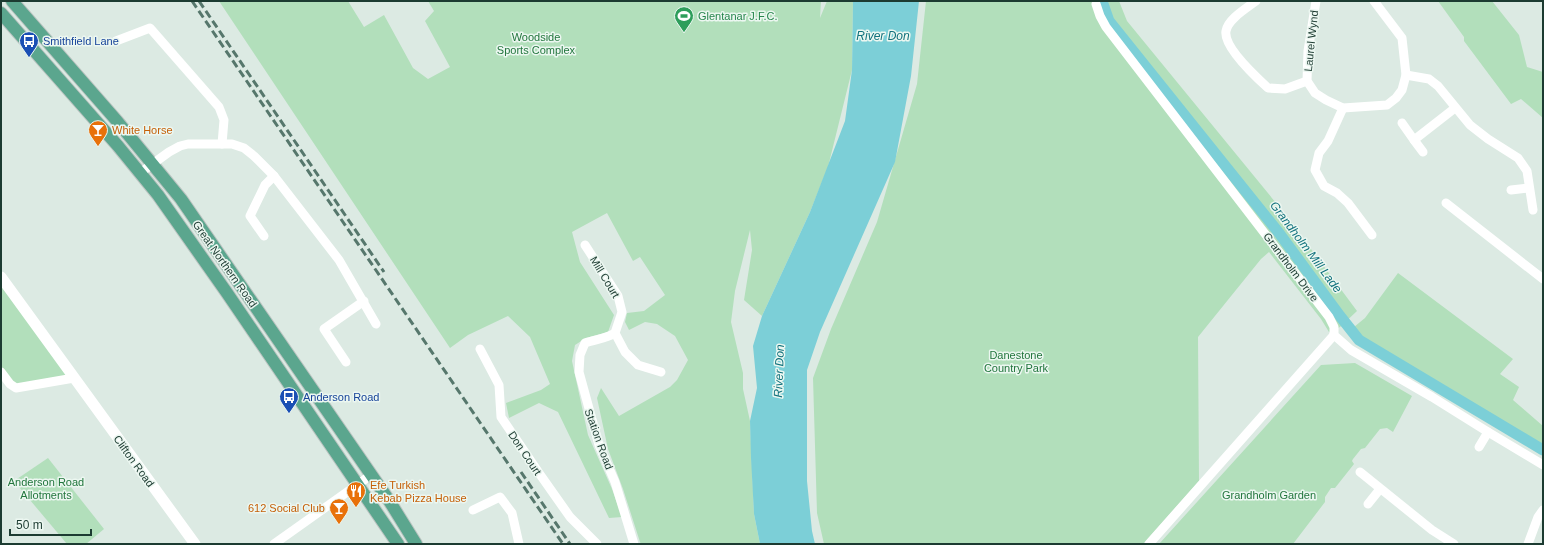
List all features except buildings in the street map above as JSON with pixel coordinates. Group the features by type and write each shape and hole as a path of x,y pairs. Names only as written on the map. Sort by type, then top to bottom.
{"main road":[{"name":"Great Northern Road","path":"12,1 153,163 181,199 371,475 416,544"},
{"name":"Great Northern Road","path":"1,13 158,195 398,544"}],"street":[{"name":"Laurel Wynd","path":"1256,1 1229,24 1225,32 1228,42 1253,74 1268,88 1285,89 1307,81"},
{"name":"Laurel Wynd","path":"1316,1 1308,51 1307,81 1315,93 1344,108"},
{"path":"1372,235 1348,203 1337,193 1324,186 1314,170 1319,152 1328,141 1344,108 1387,105 1396,98 1402,90 1406,75 1402,38 1374,1"},
{"name":"Grandholm Drive","path":"1096,4 1100,16 1106,26 1329,317 1334,327 1334,336"},
{"path":"116,41 150,28 219,107 224,120 222,144"},
{"path":"1406,75 1429,79 1438,86 1470,125 1488,139 1518,158 1527,171 1533,210"},
{"path":"1414,140 1455,108"},
{"path":"1402,123 1423,152"},
{"path":"140,173 169,152 184,145 197,143 232,144 244,148 274,176 339,260 376,324"},
{"path":"264,236 250,216 265,185 274,176"},
{"path":"1512,190 1529,188"},
{"path":"1446,203 1543,279"},
{"name":"Mill Court","path":"585,245 618,296 622,312 615,333"},
{"name":"Clifton Road","path":"2,283 74,378 195,544"},
{"path":"346,362 324,329 364,301"},
{"path":"615,333 625,352 638,365 661,372"},
{"name":"Station Road","path":"615,333 609,337 595,339 584,343 580,355 579,372 599,446 615,482 634,544"},
{"path":"1149,544 1334,336 1351,350 1432,397 1543,465"},
{"name":"Don Court","path":"480,349 499,385 501,417 570,517 597,544"},
{"path":"1,372 10,384 16,388 74,378"},
{"path":"1479,447 1488,432"},
{"path":"1360,472 1432,530 1454,544"},
{"path":"274,544 371,475"},
{"path":"1368,504 1380,489"},
{"path":"473,510 500,497 512,513 519,544"},
{"path":"1528,544 1538,517 1543,510"}],"green space":[{"name":"Woodside Sports Complex","path":"219,1 348,1 364,27 384,15 413,68 428,79 450,67 425,21 434,11 428,1 821,1 820,18 827,1 853,1 852,70 828,167 810,212 762,316 744,300 752,250 750,230 735,291 731,322 743,373 743,389 750,421 754,514 760,544 641,544 640,542 608,449 597,398 601,388 619,416 670,387 677,380 688,360 675,336 657,324 645,322 629,330 625,322 627,313 644,311 665,295 640,257 633,261 607,213 572,232 580,262 614,315 608,332 586,338 575,345 572,361 588,435 612,489 622,517 609,518 558,412 539,403 509,418 506,403 541,390 550,384 530,337 508,316 468,335 450,348"},
{"name":"Danestone Country Park","path":"926,1 1119,1 1127,21 1285,214 1357,311 1340,327 1329,332 1321,319 1269,252 1261,259 1198,337 1199,481 1143,544 824,544 817,513 813,378 831,329 877,222 917,84"},
{"path":"1438,1 1492,1 1519,35 1527,67 1543,72 1543,118 1521,99 1511,104 1464,41 1464,37"},
{"path":"1398,273 1513,359 1500,374 1519,387 1513,400 1543,426 1543,447 1363,337 1354,327 1365,318"},
{"path":"5,282 74,378 20,388 1,372 1,290"},
{"name":"Grandholm Garden","path":"1355,363 1412,396 1393,432 1387,428 1380,429 1365,448 1361,449 1352,461 1354,464 1335,488 1331,488 1325,497 1325,502 1293,544 1159,544 1321,365"},
{"name":"Anderson Road Allotments","path":"48,458 104,529 86,544 67,544 14,481"}],"water":[{"name":"River Don","path":"853,1 919,1 911,76 895,162 820,332 807,370 807,481 812,531 815,544 760,544 754,514 751,458 750,421 757,388 753,346 762,316 810,212 845,121 852,70"}],"waterway":[{"name":"Grandholm Mill Lade","path":"1102,1 1109,21 1279,233 1359,340 1543,450"}],"railway":[{"path":"192,1 563,544"},
{"path":"199,1 384,272"},
{"path":"521,472 570,544"}],"place":[{"name":"Glentanar J.F.C.","path":"684,33"},
{"name":"Smithfield Lane","path":"29,58"},
{"name":"White Horse","path":"98,147"},
{"name":"Anderson Road","path":"289,414"},
{"name":"Efe Turkish Kebab Pizza House","path":"356,508"},
{"name":"612 Social Club","path":"339,525"}]}
